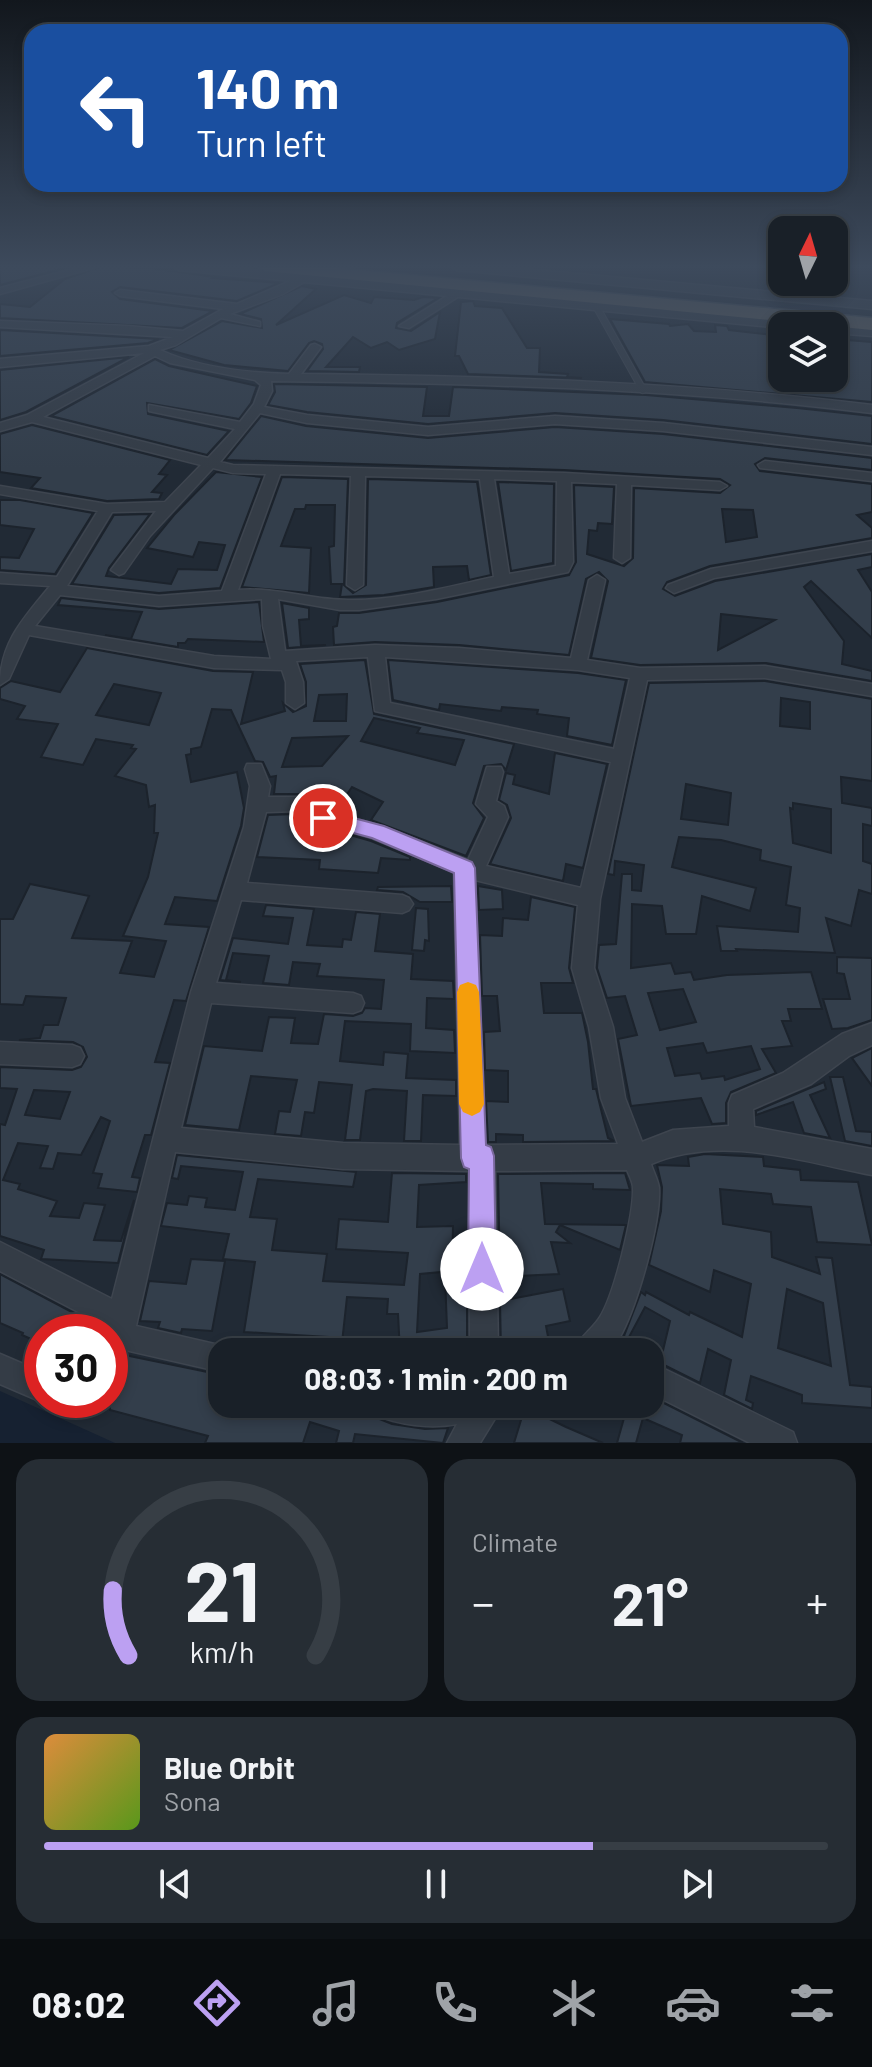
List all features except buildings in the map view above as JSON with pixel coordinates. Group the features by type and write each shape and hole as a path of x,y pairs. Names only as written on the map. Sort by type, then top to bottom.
{"street":[{"path":"165,333 187,336"},
{"path":"0,427 32,418 151,351 191,333"},
{"path":"291,379 315,347"},
{"path":"0,363 151,351 259,377 451,379 767,396 872,409"},
{"path":"119,570 140,537 213,464 257,409 267,384 259,377"},
{"path":"153,408 243,427"},
{"path":"257,409 307,419 428,431 555,420 663,427 872,451"},
{"path":"32,418 213,464 274,471 564,477 720,486"},
{"path":"765,465 872,477"},
{"path":"229,594 274,471"},
{"path":"355,585 358,472"},
{"path":"486,475 502,579"},
{"path":"0,578 159,601 229,594 271,594 307,597 342,606 445,594 565,567 564,477"},
{"path":"622,558 624,481"},
{"path":"0,490 107,508 170,506"},
{"path":"0,679 24,629 59,586 107,508"},
{"path":"674,588 711,574 872,546"},
{"path":"578,664 597,580"},
{"path":"271,594 269,604 284,661 295,683 295,703"},
{"path":"24,629 214,662 284,661 375,651 578,664 640,674 765,672 872,690"},
{"path":"375,651 380,675 381,707 621,757"},
{"path":"602,1338 611,1326 629,1275 642,1223 646,1186 613,1098 601,1027 583,968 589,899 640,674"},
{"path":"122,1314 202,992 254,827 260,786 254,769"},
{"path":"484,1338 468,870 498,817 497,811 486,804 494,772"},
{"path":"258,805 302,804 313,814 377,832 468,870 589,899"},
{"path":"234,891 402,904"},
{"path":"202,992 353,1003"},
{"path":"742,1137 741,1103 756,1093 793,1081 856,1037 872,1034"},
{"path":"0,1053 72,1056"},
{"path":"165,1139 343,1156 637,1157 673,1142 742,1137 872,1162"},
{"path":"0,1256 111,1314"},
{"path":"128,1338 208,1355"},
{"path":"0,1369 24,1379"},
{"path":"664,1384 782,1443"},
{"path":"462,1443 477,1418"}],"lane":[{"path":"611,333 643,390"}],"water":[{"path":"0,1391 24,1402 24,1418 60,1418 115,1443 0,1443"}],"slow traffic":[{"path":"468,992 472,1104"}],"route":[{"path":"323,818 377,832 464,868 473,1158 482,1156 482,1269"}]}
